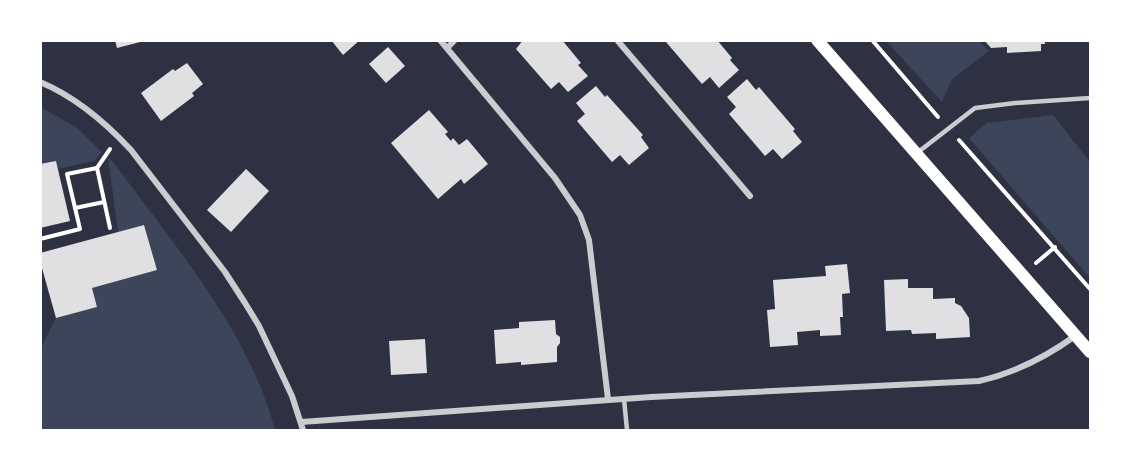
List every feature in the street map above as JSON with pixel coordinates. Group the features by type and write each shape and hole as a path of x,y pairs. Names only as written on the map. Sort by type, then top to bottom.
{"main road":[{"path":"817,40 1090,352"}],"street":[{"path":"440,40 555,178 580,215 589,240 608,399"},
{"path":"447,48 455,40"},
{"path":"617,40 750,196"},
{"path":"40,82 75,100 114,131 225,272 259,326 292,396 303,430"},
{"path":"301,422 608,399 979,381 1010,373 1076,336"}],"lane":[{"path":"916,154 975,108 1090,98"},
{"path":"624,399 627,430"}],"path":[{"path":"872,40 1090,289"},
{"path":"40,239 80,229 67,174 97,168 110,149"},
{"path":"97,168 110,228"},
{"path":"75,208 104,202"},
{"path":"1034,266 1054,248"}],"shaded area":[{"path":"886,41 979,41 989,51 952,79 942,102"},
{"path":"40,107 76,127 102,152 94,161 58,169 56,161 41,164"},
{"path":"1053,115 1090,162 1090,278 969,138 987,123"},
{"path":"108,157 184,257 229,324 248,359 275,430 41,430 41,347 56,318 97,307 92,288 157,270 144,225 118,232"}],"building":[{"path":"115,40 144,40 144,41 117,48"},
{"path":"331,40 360,40 343,55"},
{"path":"523,40 562,40 581,63 578,65 588,76 568,92 559,82 551,89 516,49"},
{"path":"668,40 717,40 739,70 719,88 710,77 702,84 666,42"},
{"path":"984,40 1045,40 1045,44 1041,44 1041,51 1007,53 1007,47 991,48"},
{"path":"388,47 405,66 386,83 369,64"},
{"path":"187,63 203,84 192,93 194,96 161,121 141,93 173,69 175,71"},
{"path":"747,79 756,90 759,87 795,129 793,131 802,142 782,159 773,149 765,156 729,114 736,107 727,97"},
{"path":"596,86 643,135 641,137 649,148 629,165 620,155 612,162 577,121 585,114 576,103"},
{"path":"429,110 448,132 445,134 451,141 453,138 459,145 467,139 488,164 464,184 461,179 438,199 391,143"},
{"path":"56,161 70,221 40,228 40,164"},
{"path":"246,169 269,191 231,232 207,210"},
{"path":"144,225 157,270 92,288 97,307 56,318 40,261 40,253"},
{"path":"847,264 850,293 842,294 841,335 820,336 820,330 797,332 798,345 770,347 767,310 775,309 773,280 826,276 825,266"},
{"path":"908,279 908,288 933,288 933,299 955,298 955,303 961,306 969,318 970,337 936,339 936,333 912,334 911,330 886,331 884,280"},
{"path":"555,320 556,334 560,337 557,362 521,365 521,362 496,364 494,330 519,328 519,322"},
{"path":"425,339 427,373 391,375 389,341"}]}
